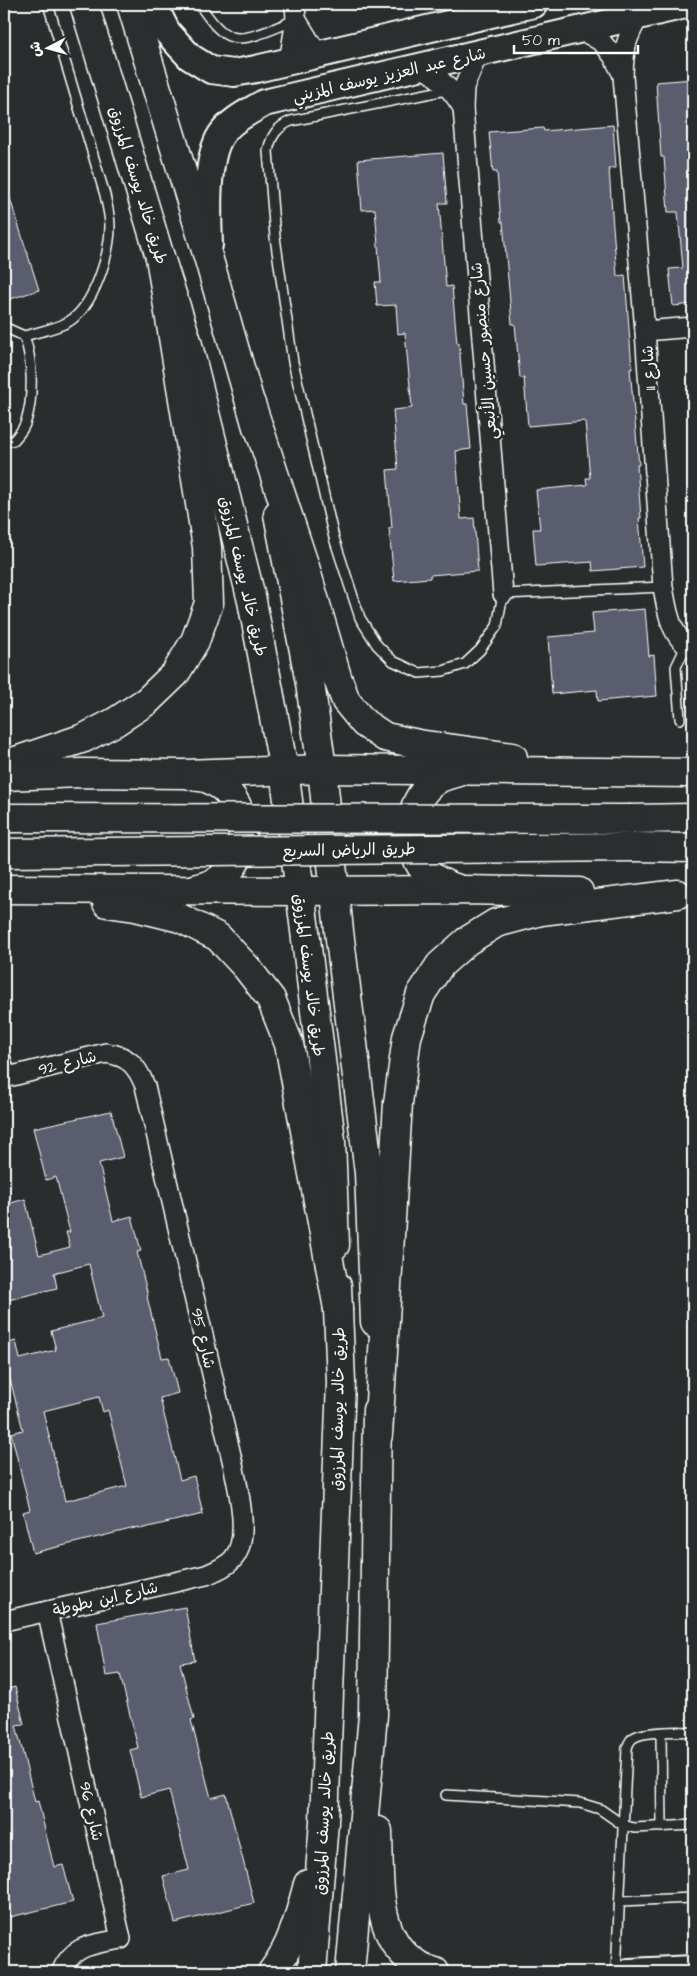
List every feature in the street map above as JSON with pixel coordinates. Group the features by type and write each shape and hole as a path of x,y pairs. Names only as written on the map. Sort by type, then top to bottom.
{"main road":[{"name":"طريق خالد يوسف المرزوق","path":"84,4 187,342 252,601 284,770 331,1140 341,1382 324,1822 312,1972"},
{"path":"131,4 251,404 305,567 336,677 346,701 364,723 385,737 418,744 619,771"},
{"path":"4,765 84,738 115,722 147,701 175,674 195,641 209,603 207,547 160,257"},
{"path":"251,404 279,517 310,683 322,769 339,931 369,1172 378,1435"},
{"path":"4,776 81,773 184,774 322,769 693,773"},
{"path":"460,771 440,778 424,792 413,810 410,831 414,852 425,870 442,884 462,890"},
{"path":"184,774 209,779 229,793 241,815 244,840 235,864 217,881 194,890"},
{"name":"طريق الرياض السريع","path":"4,818 693,818"},
{"name":"طريق الرياض السريع","path":"4,853 693,848"},
{"path":"4,889 462,890 686,893"},
{"path":"4,889 135,907 180,918 218,937 247,968 271,999 289,1044 338,1309"},
{"path":"434,1972 421,1968 402,1954 391,1940 385,1920 379,1872 373,1715 378,1435 398,1103 407,1037 421,994 440,965 466,941 496,923 541,911 686,893"},
{"path":"350,1972 373,1715"},
{"path":"272,1972 283,1957 295,1928 324,1822"}],"street":[{"name":"شارع عبد العزيز يوسف المزيني","path":"153,4 167,32 190,57 211,70 234,72 289,62 388,39 464,12 510,10 534,4"},
{"path":"549,4 546,14 552,28 573,32"},
{"name":"شارع عبد العزيز يوسف المزيني","path":"209,260 208,206 214,150 221,135 236,120 264,103 690,4"},
{"path":"510,10 516,12 525,24 526,32 519,44"},
{"path":"289,62 296,12"},
{"path":"296,12 318,55"},
{"name":"شارع 11","path":"638,16 627,38 623,76 645,331 663,587 669,618 677,635 690,647"},
{"name":"شارع 11","path":"573,32 602,42 613,56 623,76"},
{"path":"388,39 378,49 379,63 384,68 410,70"},
{"name":"شارع منصور حسين الأنبعي","path":"478,54 464,87 463,108 503,594"},
{"name":"شارع منصور حسين الأنبعي","path":"410,70 440,78 452,89 463,108"},
{"path":"645,331 693,327"},
{"name":"شارع 92","path":"7,1077 106,1053 118,1054 128,1060 139,1070 145,1086"},
{"name":"شارع 95","path":"145,1086 240,1498 241,1543 234,1559 206,1575"},
{"name":"شارع ابن بطوطة","path":"4,1621 206,1575"},
{"name":"شارع 96","path":"47,1611 121,1939 80,1948 66,1961 61,1972"},
{"path":"629,1972 693,1969"}],"lane":[{"path":"24,336 68,322 86,306 96,286 106,256 110,226 105,196 48,4"},
{"path":"199,4 217,26 230,37 243,39 296,12"},
{"path":"452,89 291,120 283,124 273,136 268,151 274,237 293,362 334,538 360,618 377,645 394,661 419,673 443,671 465,664 480,650 498,626 503,594 663,587"},
{"path":"4,326 24,336 29,349 31,405 25,426 14,440 4,442"},
{"path":"680,718 676,667 690,647"},
{"path":"4,1052 7,1077"},
{"path":"616,1972 628,1743 631,1739 640,1735 685,1732 693,1734"},
{"path":"661,1733 662,1827"},
{"path":"446,1795 580,1803 600,1809 623,1825 634,1828 693,1825"},
{"path":"620,1901 693,1898"}],"building":[{"path":"693,79 693,304 673,306 669,269 683,268 678,212 668,212 664,157 661,157 656,82"},
{"path":"613,125 616,168 609,168 612,214 617,276 625,275 632,369 630,369 639,465 637,465 641,518 639,518 643,567 593,571 592,562 536,566 533,529 540,529 536,490 587,485 586,478 590,478 585,421 528,426 524,378 520,378 515,324 512,324 497,172 493,172 489,132 543,128 544,131"},
{"path":"443,153 447,203 439,203 446,287 452,286 464,404 467,404 471,449 456,451 461,519 474,518 478,571 430,575 430,578 394,581 389,528 392,528 387,470 398,469 393,410 412,408 405,333 398,334 396,305 377,306 375,282 381,282 375,209 362,210 358,160"},
{"path":"7,189 39,290 4,301 4,190"},
{"path":"645,609 649,656 654,655 657,696 598,701 597,690 552,694 548,637 594,633 592,613"},
{"path":"111,1111 123,1157 99,1163 113,1221 132,1216 141,1251 137,1252 162,1358 169,1357 178,1393 160,1398 180,1480 194,1476 203,1514 140,1529 139,1527 33,1553 23,1512 30,1510 11,1433 23,1430 10,1379 4,1381 4,1344 16,1341 20,1359 56,1350 51,1331 102,1318 89,1264 54,1273 57,1288 4,1301 4,1205 25,1199 39,1255 70,1247 66,1232 70,1232 56,1177 46,1180 33,1128","holes":["99,1397 103,1412 108,1410 127,1486 65,1501 43,1411"]},
{"path":"185,1607 195,1661 180,1663 194,1719 191,1720 211,1798 226,1794 254,1903 175,1923 163,1876 189,1870 169,1790 141,1797 130,1750 138,1748 120,1674 106,1676 97,1623"},
{"path":"15,1687 24,1724 16,1725 35,1802 38,1801 54,1867 63,1865 73,1902 10,1917 4,1892 4,1690"}]}
